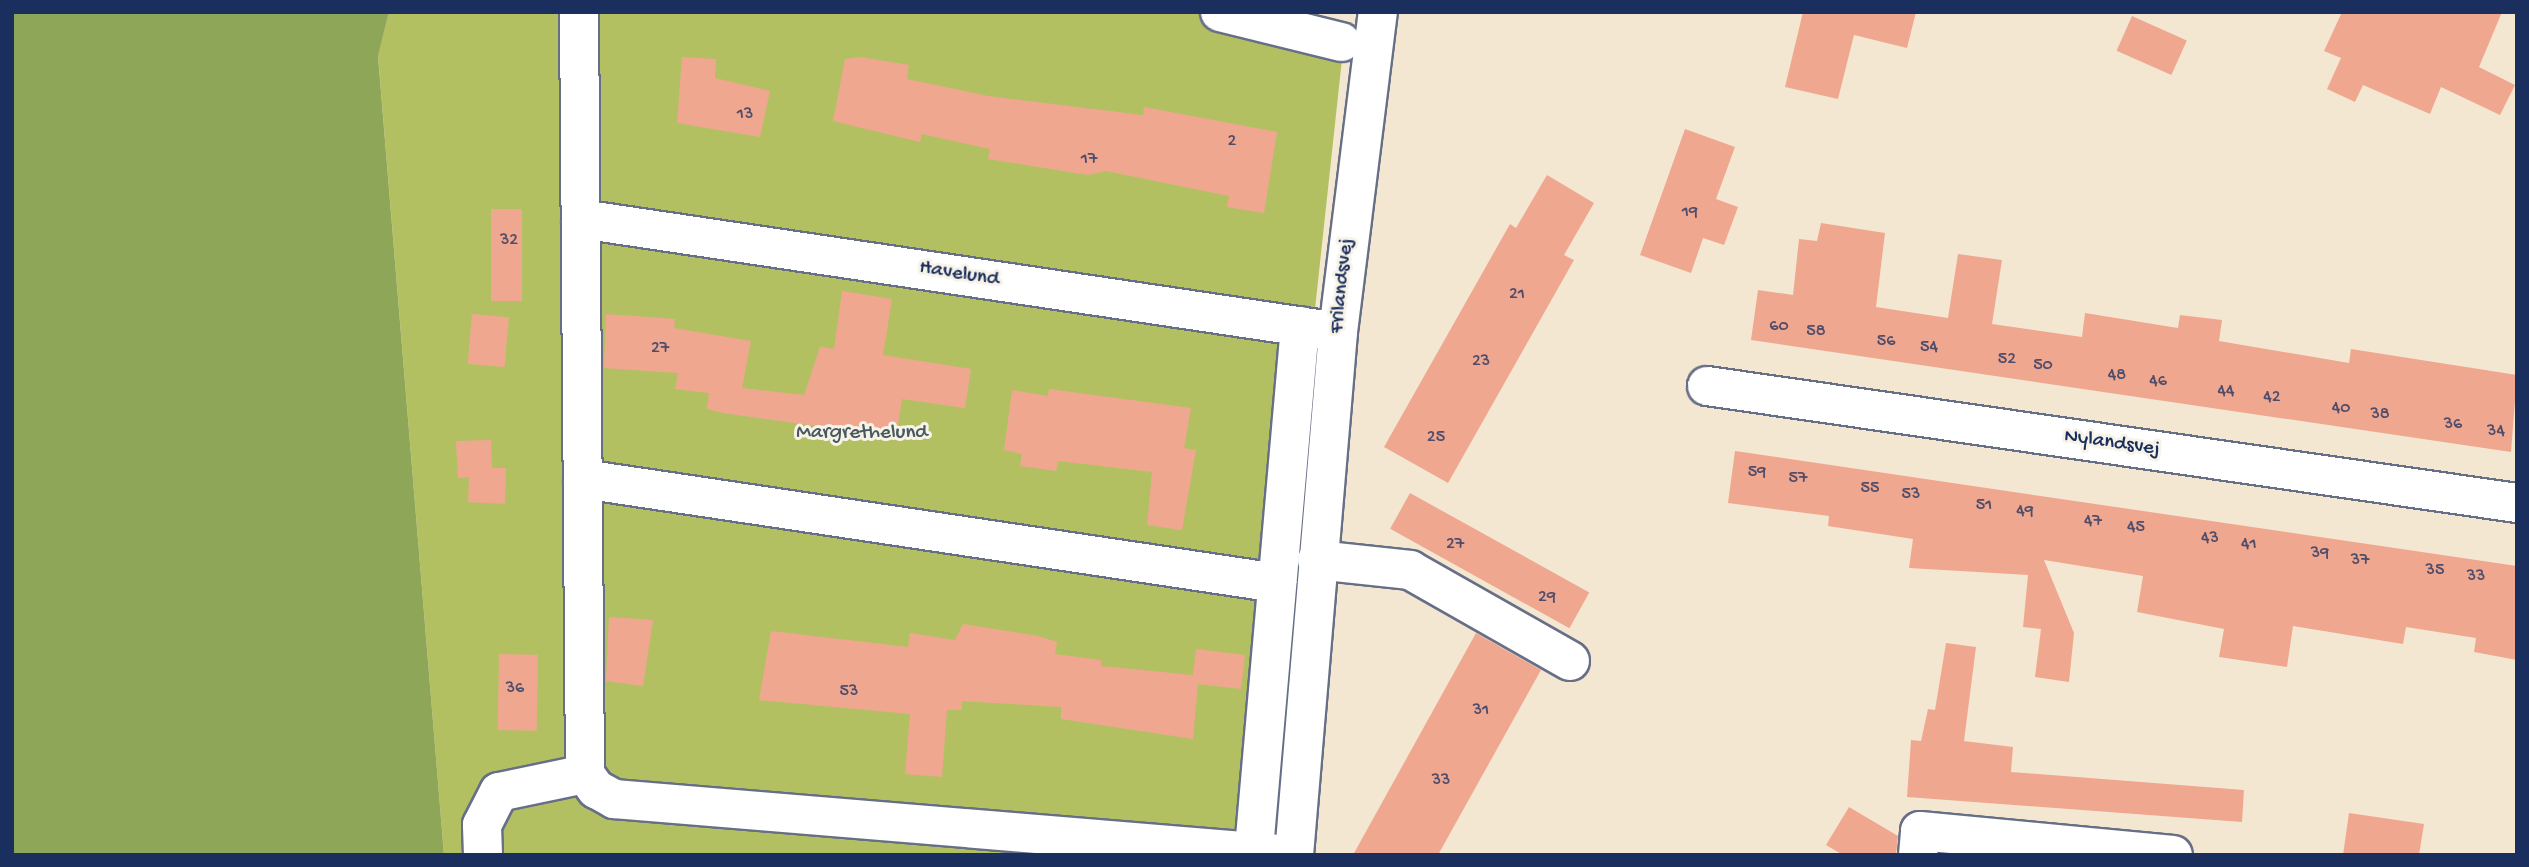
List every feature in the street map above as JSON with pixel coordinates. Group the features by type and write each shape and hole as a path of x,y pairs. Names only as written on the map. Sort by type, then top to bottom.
{"street":[{"path":"579,12 585,775"},
{"path":"1220,12 1341,42"},
{"name":"Frilandsvej","path":"1280,853 1317,561 1338,332 1378,12"},
{"name":"Havelund","path":"581,219 1338,332"},
{"path":"585,775 614,799 1087,845 1280,853 1277,583 1300,326"},
{"name":"Nylandsvej","path":"1707,386 2517,503"},
{"path":"583,479 1277,583"},
{"path":"1317,561 1410,570 1570,661"},
{"path":"483,855 482,825 499,792 585,775"},
{"path":"1918,855 1920,831 2173,855"}],"green space":[{"path":"12,12 389,12 378,56 444,855 12,855"},
{"name":"Margrethelund","path":"389,12 1306,12 1346,22 1285,587 1267,855 444,855 378,55"}],"building":[{"path":"1803,12 1916,12 1907,48 1854,35 1838,99 1785,87"},
{"path":"2342,12 2502,12 2479,67 2515,85 2500,115 2441,87 2430,114 2363,85 2355,102 2327,89 2341,58 2324,51"},
{"path":"2132,16 2187,40 2171,75 2117,51"},
{"path":"682,57 716,59 715,78 770,91 760,137 677,123"},
{"path":"860,57 909,65 907,79 988,96 1143,115 1144,107 1277,132 1264,213 1227,207 1229,196 1106,171 1088,175 988,159 990,149 922,134 920,142 833,121 845,59"},
{"path":"1685,129 1735,147 1716,199 1738,207 1724,245 1703,238 1691,273 1640,255"},
{"path":"1547,175 1594,203 1564,255 1574,260 1448,483 1384,447 1510,224 1516,228"},
{"path":"491,209 522,209 522,301 491,301"},
{"path":"1821,223 1885,233 1876,307 1948,318 1958,254 2002,260 1992,324 2082,337 2085,313 2178,328 2180,315 2222,320 2219,341 2349,363 2351,349 2517,375 2511,452 1751,340 1758,290 1793,295 1799,239 1817,241"},
{"path":"842,291 892,299 883,355 971,369 965,408 902,399 896,437 723,413 707,409 709,393 675,389 678,373 604,368 606,314 675,319 674,328 751,341 742,388 804,395 820,347 834,349"},
{"path":"472,314 509,317 505,367 468,364"},
{"path":"1049,389 1191,408 1184,448 1196,450 1182,530 1147,525 1152,472 1058,461 1056,471 1020,466 1022,454 1004,450 1012,390 1048,396"},
{"path":"491,440 492,468 506,468 505,504 468,502 469,477 458,478 456,441"},
{"path":"1735,451 2517,566 2517,660 2474,652 2476,638 2406,627 2403,644 2293,626 2287,667 2219,657 2224,629 2137,612 2143,576 2044,560 2074,633 2069,682 2035,677 2041,629 2023,627 2028,575 1909,568 1913,539 1828,526 1829,516 1728,503"},
{"path":"1410,493 1589,592 1569,628 1390,529"},
{"path":"609,617 653,620 643,686 606,681"},
{"path":"963,624 1038,636 1057,642 1055,654 1101,660 1101,666 1193,675 1196,649 1245,655 1241,689 1198,684 1193,739 1061,719 1061,707 962,701 962,710 947,710 942,777 905,774 910,714 759,700 771,631 908,647 910,633 955,640"},
{"path":"1476,633 1541,670 1438,855 1353,855"},
{"path":"1946,643 1976,647 1964,741 2013,747 2011,772 2244,790 2242,822 1907,797 1911,740 1921,741 1928,709 1935,710"},
{"path":"499,654 538,655 537,731 498,730"},
{"path":"1849,807 1898,836 1896,855 1843,855 1826,845"},
{"path":"2349,813 2424,824 2419,855 2343,855"}]}
